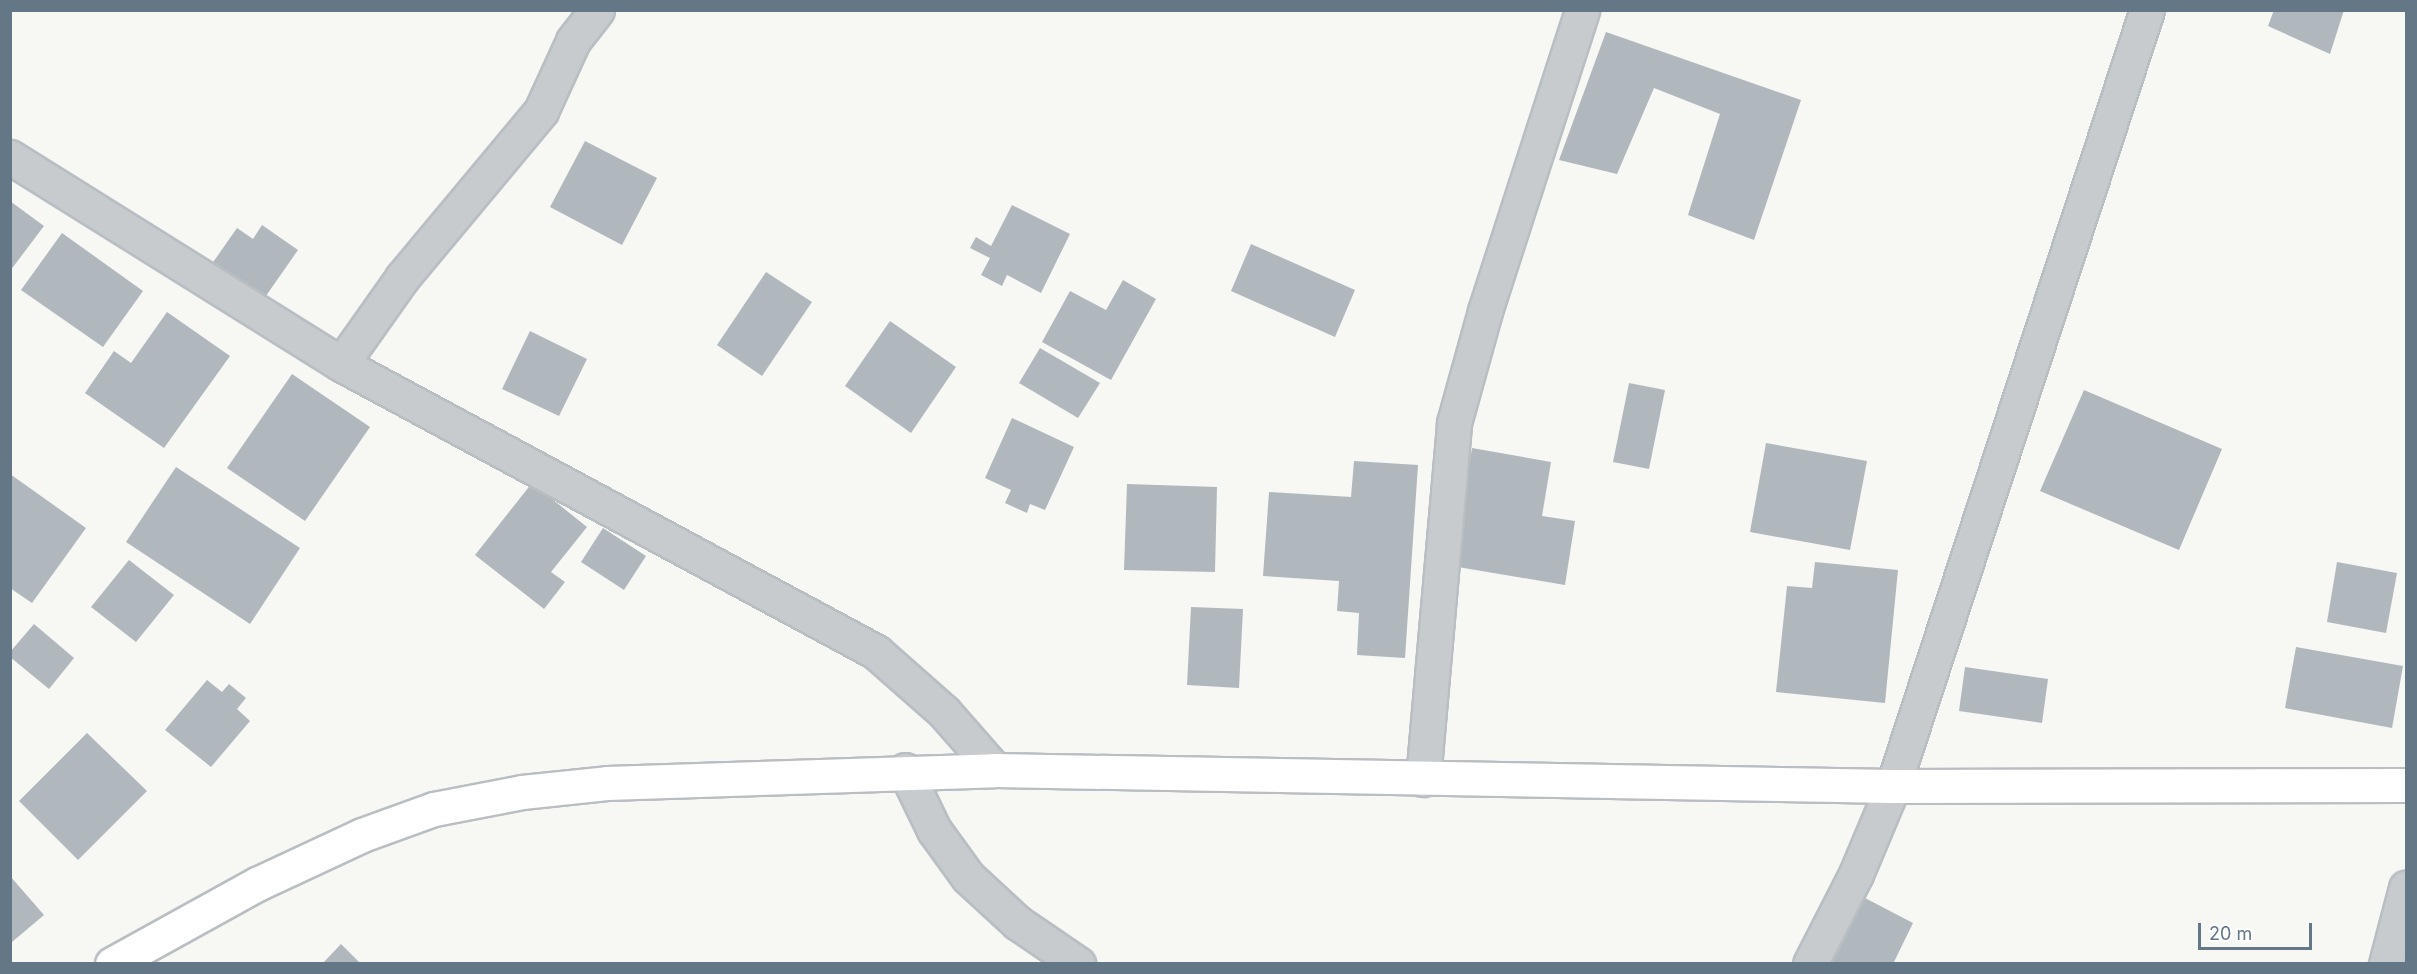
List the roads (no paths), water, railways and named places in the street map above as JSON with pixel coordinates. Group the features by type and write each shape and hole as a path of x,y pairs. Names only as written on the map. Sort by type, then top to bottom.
{"street":[{"path":"341,364 402,278 542,111 573,41 597,10"},
{"path":"1810,963 1856,874 1893,786 2147,10"},
{"path":"1423,779 1454,423 1485,311 1581,11"},
{"path":"10,158 341,364 876,652 944,712 995,770"},
{"path":"112,963 256,884 362,835 434,809 522,792 607,783 905,770 995,770 1893,786 2406,786"},
{"path":"905,770 934,830 968,877 1018,924 1077,963"},
{"path":"2386,963 2406,888"}]}
